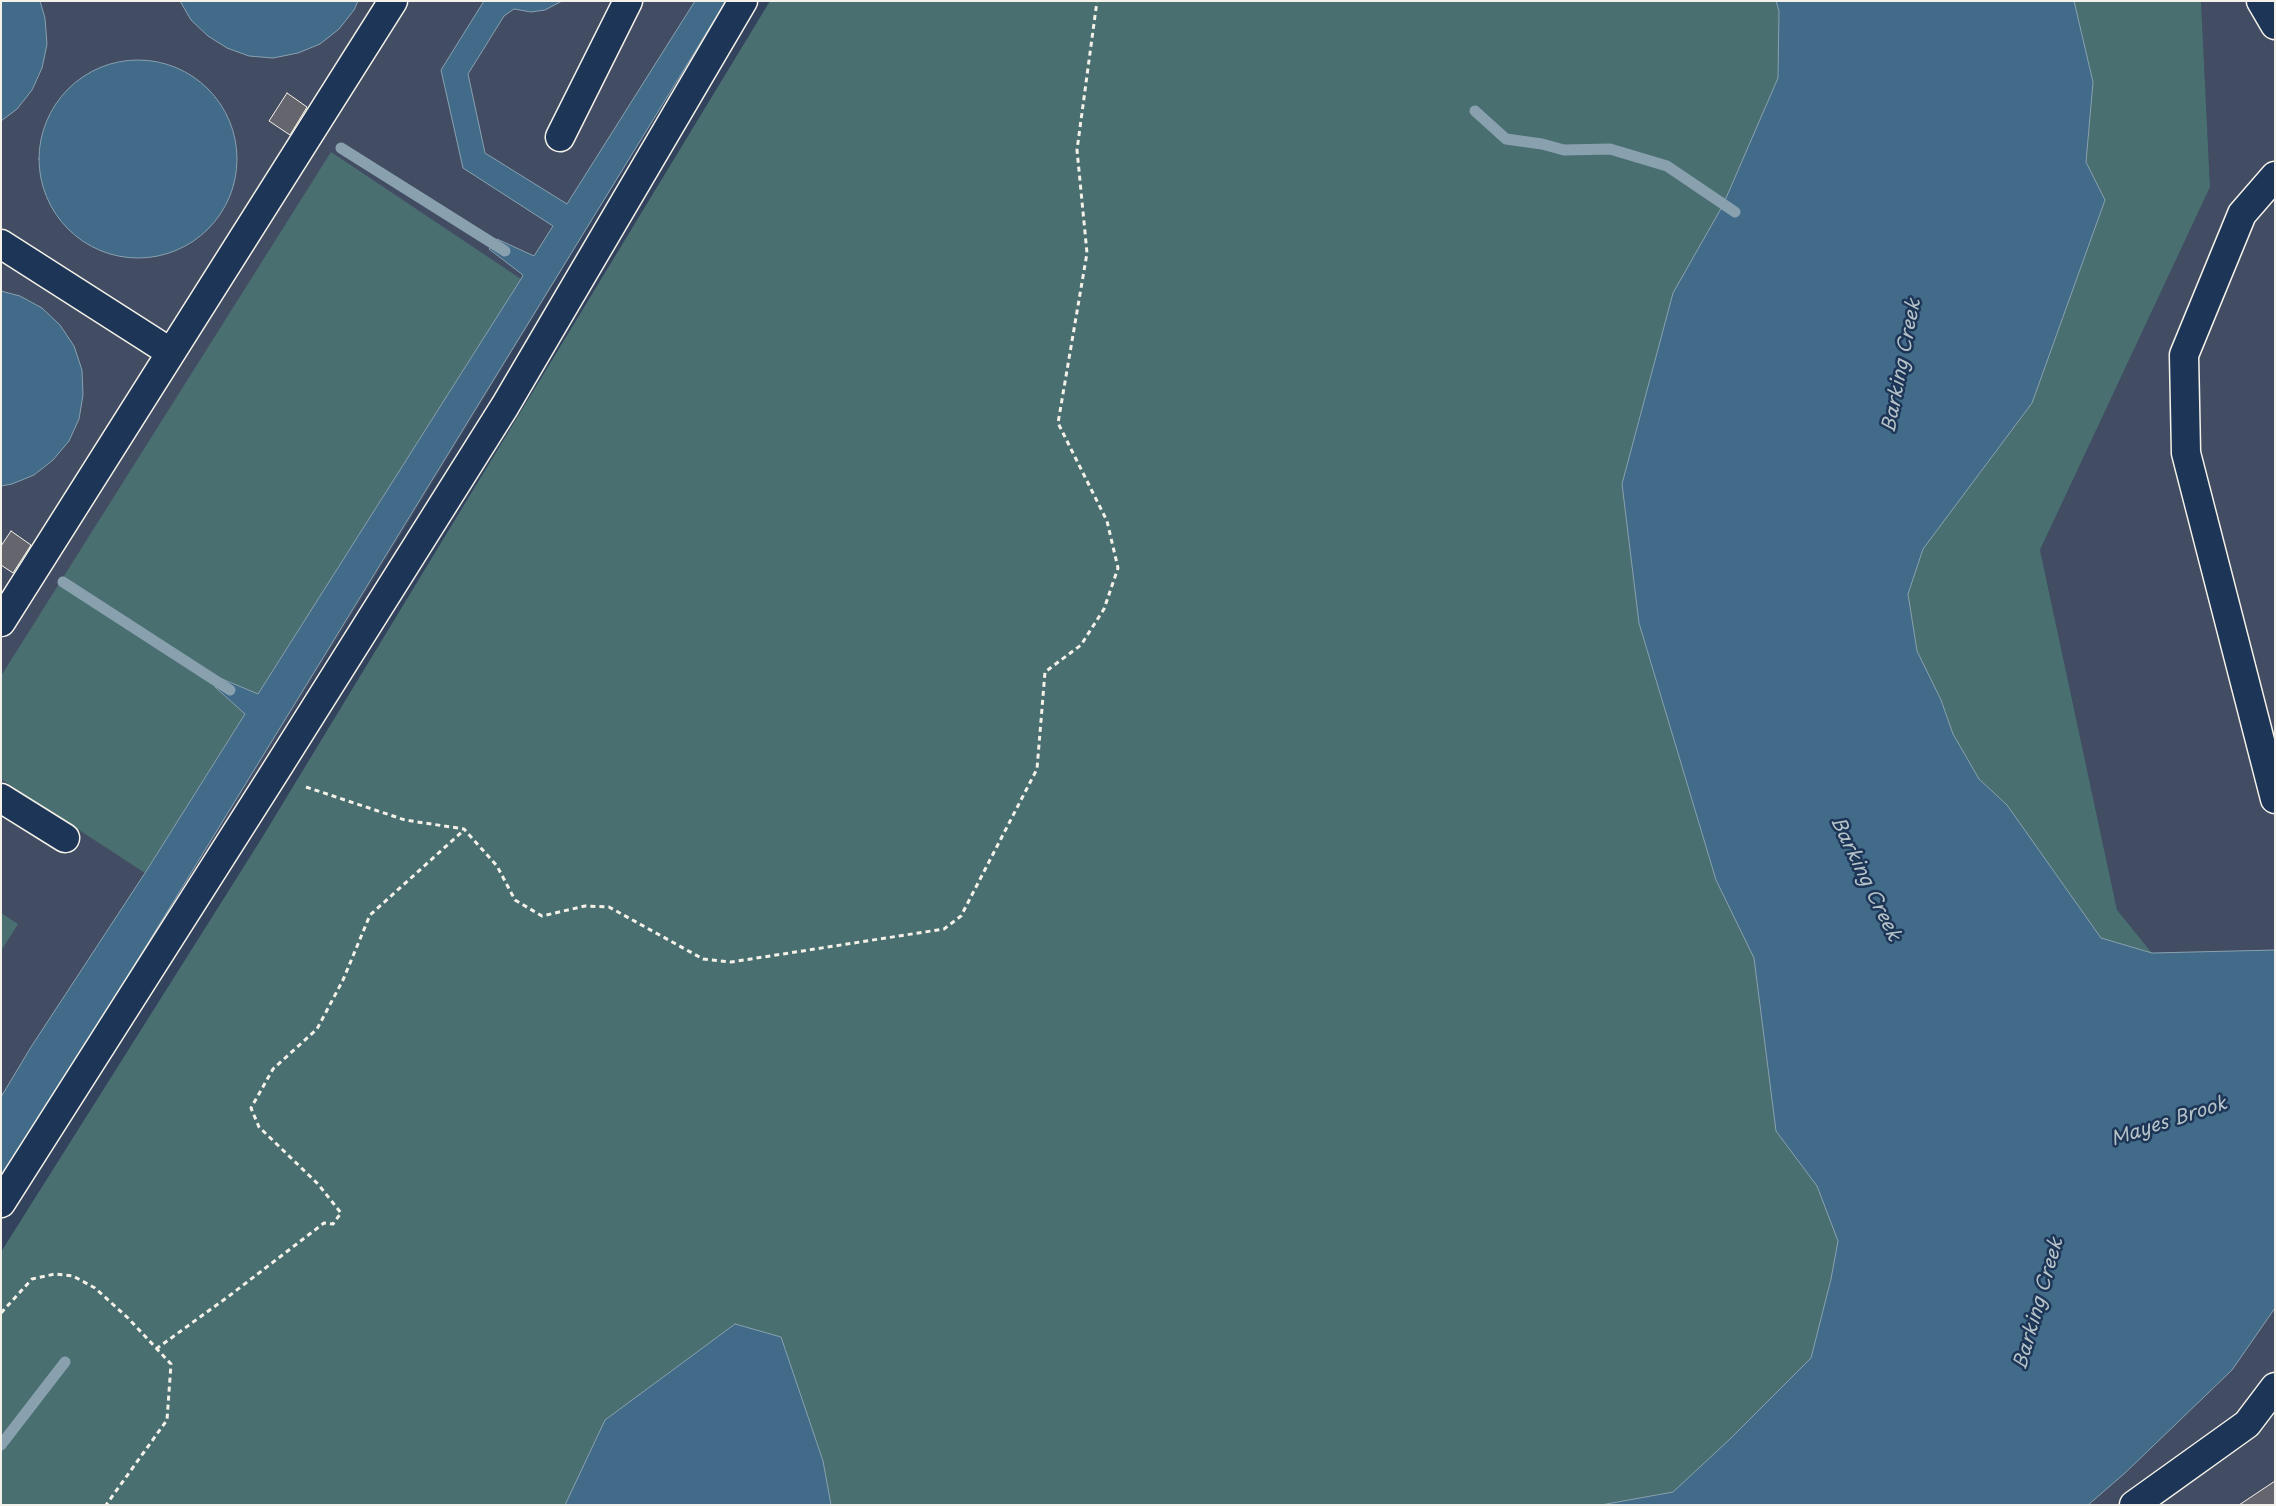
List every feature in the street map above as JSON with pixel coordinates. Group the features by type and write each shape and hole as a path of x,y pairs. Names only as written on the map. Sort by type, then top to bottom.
{"lane":[{"path":"1,622 393,1"},
{"path":"560,137 628,1"},
{"path":"1,1202 505,406 743,1"},
{"path":"2262,1 2275,25"},
{"path":"2275,176 2242,214 2184,356 2186,453 2275,799"},
{"path":"1,244 170,352"},
{"path":"1,798 65,838"},
{"path":"2134,1505 2248,1424 2275,1387"}],"path":[{"path":"273,775 405,820 464,829 497,866 515,900 542,916 585,906 609,907 703,959 731,962 944,929 961,916 1037,769 1045,672 1081,645 1104,609 1118,568 1108,521 1058,423 1087,253 1077,150 1097,1"},
{"path":"156,1349 324,1223 333,1224 341,1213 318,1184 259,1127 251,1108 273,1069 317,1029 343,980 370,915 464,829"},
{"path":"1,1313 32,1279 55,1274 73,1276 95,1288 128,1318 171,1364 167,1420 106,1505"}],"shaded area":[{"path":"1,1 726,1 260,766 1,1177"},
{"path":"2201,1 2275,1 2275,950 2152,953 2117,910 2040,550 2210,187"},
{"path":"2275,1308 2275,1505 2088,1505 2125,1473 2232,1370"}],"green space":[{"path":"770,1 1865,1 1877,1075 1817,1505 1,1505 1,1252 260,841"},
{"path":"1987,1 2201,1 2210,187 2040,550 2117,910 2152,953 2275,950 2167,1062 1902,715 1909,521"},
{"path":"331,152 521,279 258,694 220,678 215,687 245,714 145,873 1,779 1,676"},
{"path":"1,913 18,924 1,951"}],"water":[{"path":"1,1 40,1 45,18 47,44 42,68 32,90 17,109 1,121"},
{"path":"180,1 358,1 354,10 339,29 320,44 298,53 273,58 249,56 227,48 208,36 191,20"},
{"path":"484,1 562,1 545,10 531,12 514,9 504,16 468,74 485,153 567,204 695,1 726,1 86,1044 1,1177 1,1097 31,1047 145,873 245,714 215,687 220,678 258,694 521,279 523,275 489,249 497,239 534,256 553,226 463,168 441,70"},
{"path":"1776,1 2074,1 2093,82 2086,162 2105,200 2032,403 1923,549 1908,594 1917,651 1941,700 1953,734 1979,779 2007,805 2101,938 2152,953 2275,950 2275,1308 2232,1370 2125,1473 2088,1505 1601,1505 1673,1492 1730,1439 1811,1358 1831,1279 1838,1241 1817,1186 1776,1131 1754,958 1716,880 1639,623 1622,484 1673,293 1723,205 1778,78 1779,11"},
{"path":"128,60 148,60 167,64 185,71 201,82 215,96 230,121 237,149 233,188 226,206 215,222 201,236 185,247 167,254 148,258 128,258 109,254 91,247 75,236 61,222 50,206 43,188 39,169 39,149 43,130 50,112 61,96 75,82 91,71 109,64"},
{"path":"1,291 20,296 42,308 60,325 74,346 82,370 83,395 79,419 69,441 53,460 34,475 12,484 1,486"},
{"path":"735,1324 781,1337 823,1461 831,1505 565,1505 605,1420"}],"building":[{"path":"287,93 307,107 290,135 269,121"},
{"path":"11,531 31,545 13,573 1,565 1,546"},
{"path":"2275,1481 2275,1505 2239,1505"}],"waterway":[{"path":"1475,111 1506,139 1542,144 1564,150 1610,149 1667,166 1735,212"},
{"path":"341,148 505,251"},
{"path":"63,582 230,690"},
{"path":"1,1445 65,1362"}],"water label":[{"name":"Barking Creek","path":"1902,366"},
{"name":"Barking Creek","path":"1865,879"},
{"name":"Mayes Brook","path":"2169,1122"},
{"name":"Barking Creek","path":"2039,1304"}]}
